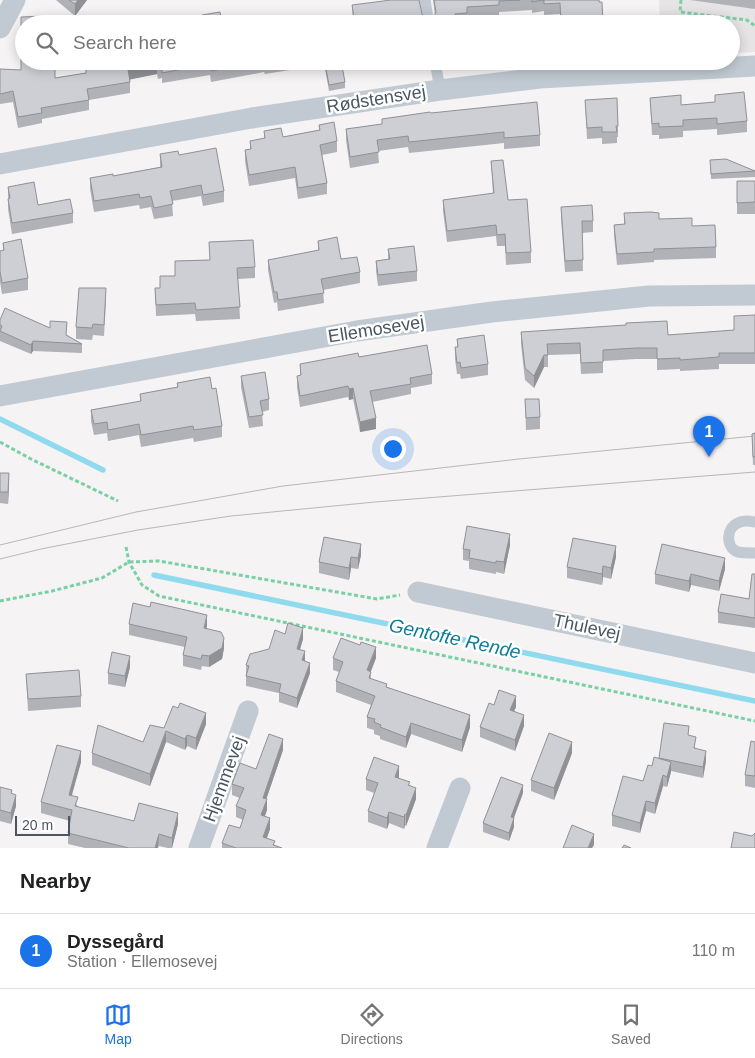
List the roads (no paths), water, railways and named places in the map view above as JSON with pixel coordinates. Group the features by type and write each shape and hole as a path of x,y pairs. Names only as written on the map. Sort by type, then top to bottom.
{"street":[{"path":"0,28 15,0"},
{"name":"Rødstensvej","path":"740,67 755,66"},
{"name":"Rødstensvej","path":"0,164 252,118 440,90 540,78 683,70"},
{"name":"Ellemosevej","path":"0,396 357,331 492,312 649,296 755,295"},
{"name":"Thulevej","path":"418,592 755,663"},
{"name":"Hjemmevej","path":"199,848 248,711"},
{"path":"436,848 460,788"}],"lane":[{"path":"425,0 428,15"},
{"path":"437,70 440,90"},
{"path":"755,522 739,522 729,535 730,546 734,550 755,553"}],"waterway":[{"name":"Gentofte Rende","path":"0,419 103,470"},
{"name":"Gentofte Rende","path":"154,575 755,701"}],"tram line":[{"path":"0,545 136,512 283,486 519,459 755,436"},
{"path":"0,559 138,530 231,516 375,502 755,472"}],"place":[{"name":"Dyssegård","path":"709,457"}]}
